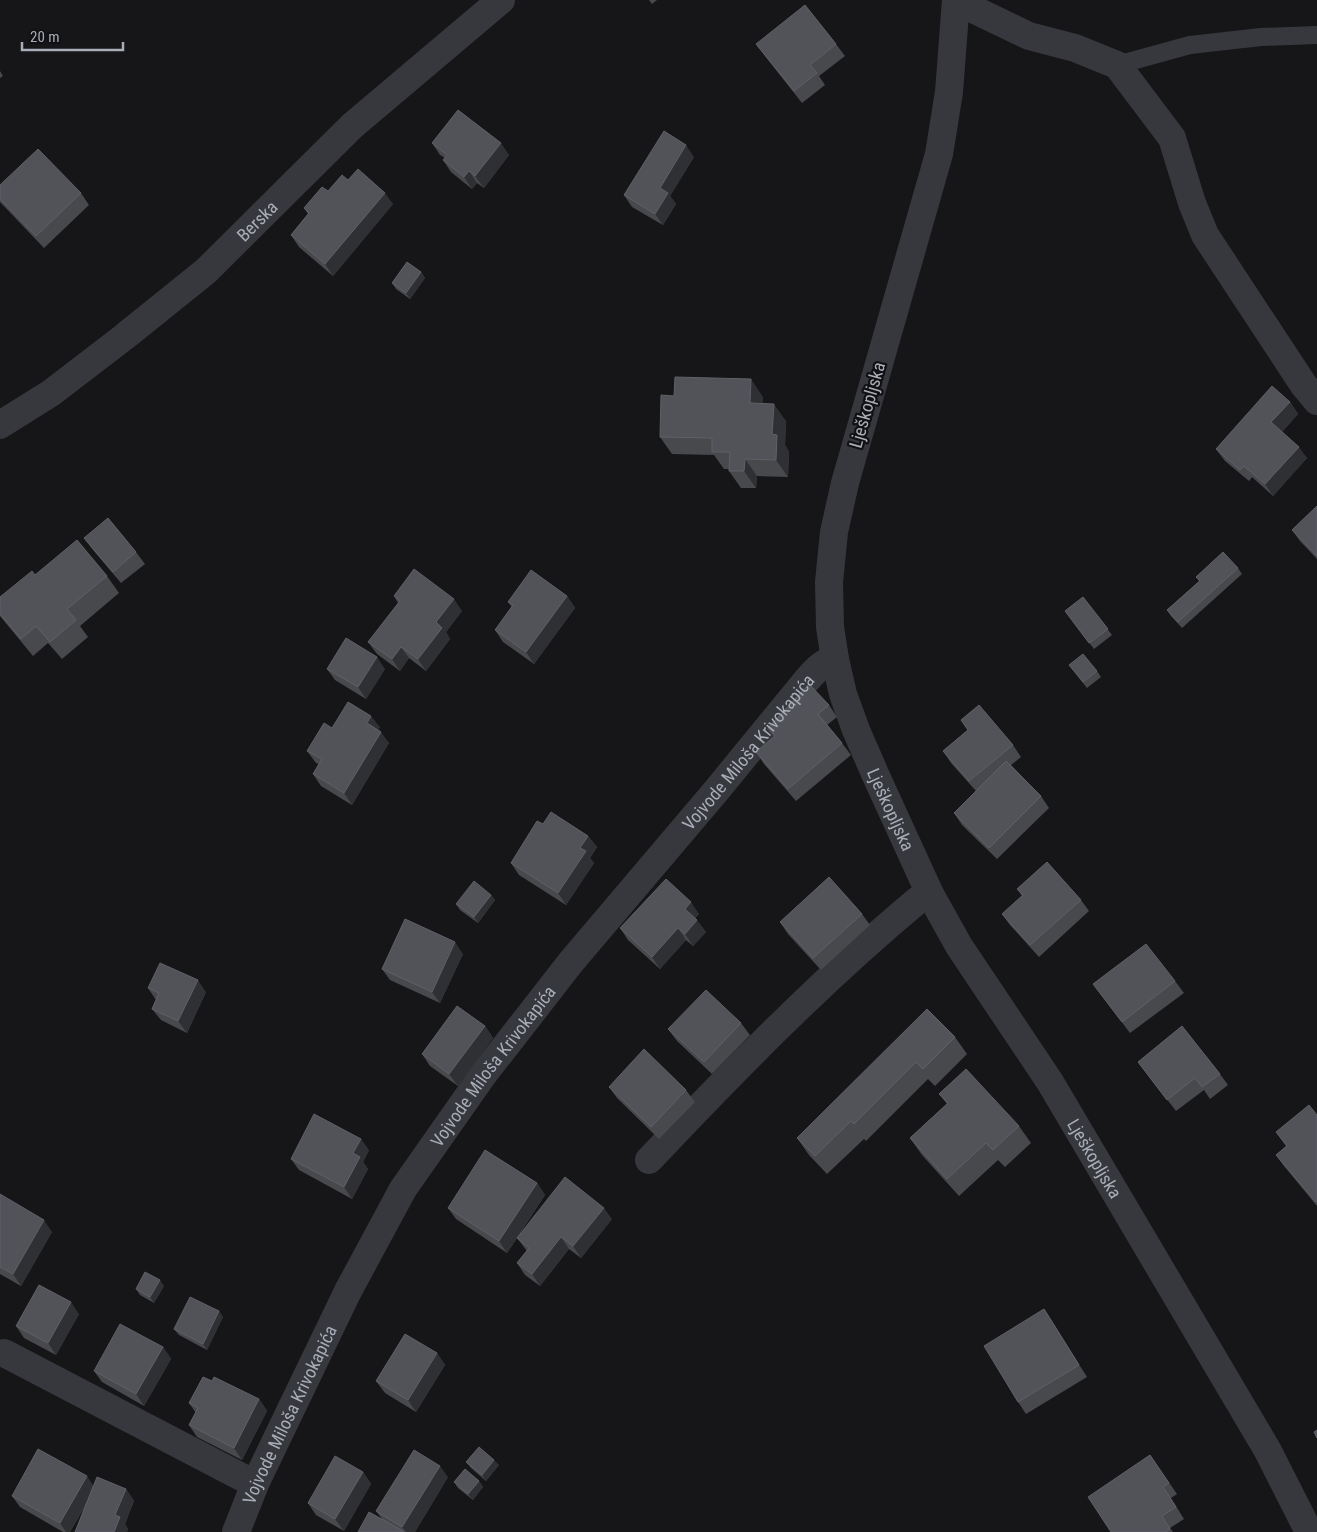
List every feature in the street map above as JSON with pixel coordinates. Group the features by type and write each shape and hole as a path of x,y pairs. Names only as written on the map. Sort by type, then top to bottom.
{"street":[{"name":"Berska","path":"0,425 51,393 124,337 206,270 352,126 501,0"},
{"path":"956,1 1029,36 1075,48 1116,65 1172,138 1204,236 1303,384 1317,401"},
{"name":"Lješkopljska","path":"956,1 948,92 939,154 869,395 834,532 829,582 830,627 843,694 856,730 930,894 960,946 1055,1091 1268,1451 1309,1532"},
{"name":"Vojvode Miloša Krivokapića","path":"236,1532 255,1484 348,1291 403,1190 483,1075 571,962 716,791 806,680 821,665 835,659"},
{"path":"649,1160 736,1068 822,984 918,900 930,894"},
{"path":"4,1354 255,1484"}],"lane":[{"path":"1116,65 1190,45 1261,37 1317,35"}],"building":[{"path":"805,5 836,44 810,65 817,73 794,91 756,44"},
{"path":"458,110 501,143 475,176 469,171 464,177 443,160 447,155 432,143"},
{"path":"664,131 686,145 660,188 668,193 655,214 624,195"},
{"path":"38,149 81,193 36,236 0,199 0,185"},
{"path":"358,169 385,193 325,264 291,235 309,213 304,208 322,187 328,191 342,175 348,180"},
{"path":"407,262 421,272 406,293 392,283"},
{"path":"675,377 751,379 750,403 774,404 772,434 777,435 776,460 745,459 744,471 729,471 730,452 712,452 712,438 660,437 661,395 674,396"},
{"path":"1272,386 1290,402 1271,422 1299,447 1265,484 1244,466 1240,470 1216,449"},
{"path":"1317,506 1317,556 1292,530"},
{"path":"108,518 136,552 113,572 84,538"},
{"path":"77,540 107,576 67,609 76,620 50,642 36,626 21,639 0,614 0,597 32,571 35,575"},
{"path":"1223,552 1238,568 1178,622 1167,610 1200,581 1196,577"},
{"path":"414,569 454,599 436,622 442,628 418,659 401,647 392,659 368,642 400,601 394,596"},
{"path":"531,570 567,596 526,652 495,630 513,605 508,602"},
{"path":"1083,597 1108,629 1089,643 1065,611"},
{"path":"346,638 377,657 358,687 327,669"},
{"path":"1083,654 1097,671 1083,682 1069,665"},
{"path":"809,684 829,705 818,714 842,743 788,789 756,752 775,736 768,728"},
{"path":"348,702 371,716 367,723 381,732 344,793 313,774 322,759 307,751 324,723 332,728"},
{"path":"979,705 1013,745 969,781 943,751 968,730 961,720"},
{"path":"1006,761 1041,796 989,848 954,813"},
{"path":"551,812 588,836 580,848 586,851 558,893 511,863 537,821 543,824"},
{"path":"1047,862 1081,900 1030,945 1002,914 1023,895 1017,889"},
{"path":"829,877 862,914 813,958 780,922"},
{"path":"666,879 691,902 685,909 697,920 685,934 678,928 652,957 620,928"},
{"path":"474,881 491,895 474,917 456,904"},
{"path":"405,919 455,942 432,992 382,969"},
{"path":"1146,944 1175,981 1122,1022 1093,984"},
{"path":"160,963 198,980 178,1021 152,1009 159,993 148,988"},
{"path":"706,990 741,1023 704,1062 668,1029"},
{"path":"457,1006 485,1026 449,1074 422,1054"},
{"path":"927,1009 955,1037 923,1069 916,1062 854,1124 851,1121 815,1156 797,1138"},
{"path":"1182,1026 1220,1074 1202,1087 1195,1078 1167,1100 1138,1062"},
{"path":"644,1049 686,1090 651,1127 609,1087"},
{"path":"966,1069 1019,1126 993,1150 986,1143 947,1179 910,1138 948,1103 939,1094"},
{"path":"1309,1105 1317,1115 1316,1202 1276,1155 1287,1146 1276,1132"},
{"path":"314,1114 361,1139 353,1153 360,1157 344,1187 291,1159"},
{"path":"485,1150 537,1183 499,1241 448,1208"},
{"path":"565,1177 604,1208 573,1246 561,1237 532,1274 517,1263 529,1248 517,1238"},
{"path":"0,1194 44,1220 13,1274 0,1267"},
{"path":"145,1272 160,1280 150,1297 136,1289"},
{"path":"39,1285 71,1302 48,1343 16,1326"},
{"path":"190,1297 219,1311 203,1344 174,1329"},
{"path":"1044,1309 1079,1365 1018,1402 984,1346"},
{"path":"120,1324 163,1347 136,1394 94,1371"},
{"path":"405,1334 437,1353 408,1400 376,1381"},
{"path":"203,1377 212,1381 214,1377 259,1399 234,1448 189,1425 198,1408 189,1403"},
{"path":"479,1447 494,1460 482,1475 466,1462"},
{"path":"38,1449 87,1476 60,1523 12,1496"},
{"path":"414,1450 440,1466 402,1527 376,1511"},
{"path":"1150,1455 1169,1483 1163,1487 1176,1507 1162,1516 1170,1529 1166,1532 1111,1532 1088,1497"},
{"path":"335,1456 363,1472 335,1519 308,1503"},
{"path":"465,1469 479,1481 468,1494 454,1482"},
{"path":"97,1477 126,1489 115,1515 120,1517 114,1532 75,1532"},
{"path":"369,1512 403,1531 403,1532 358,1532"}]}
